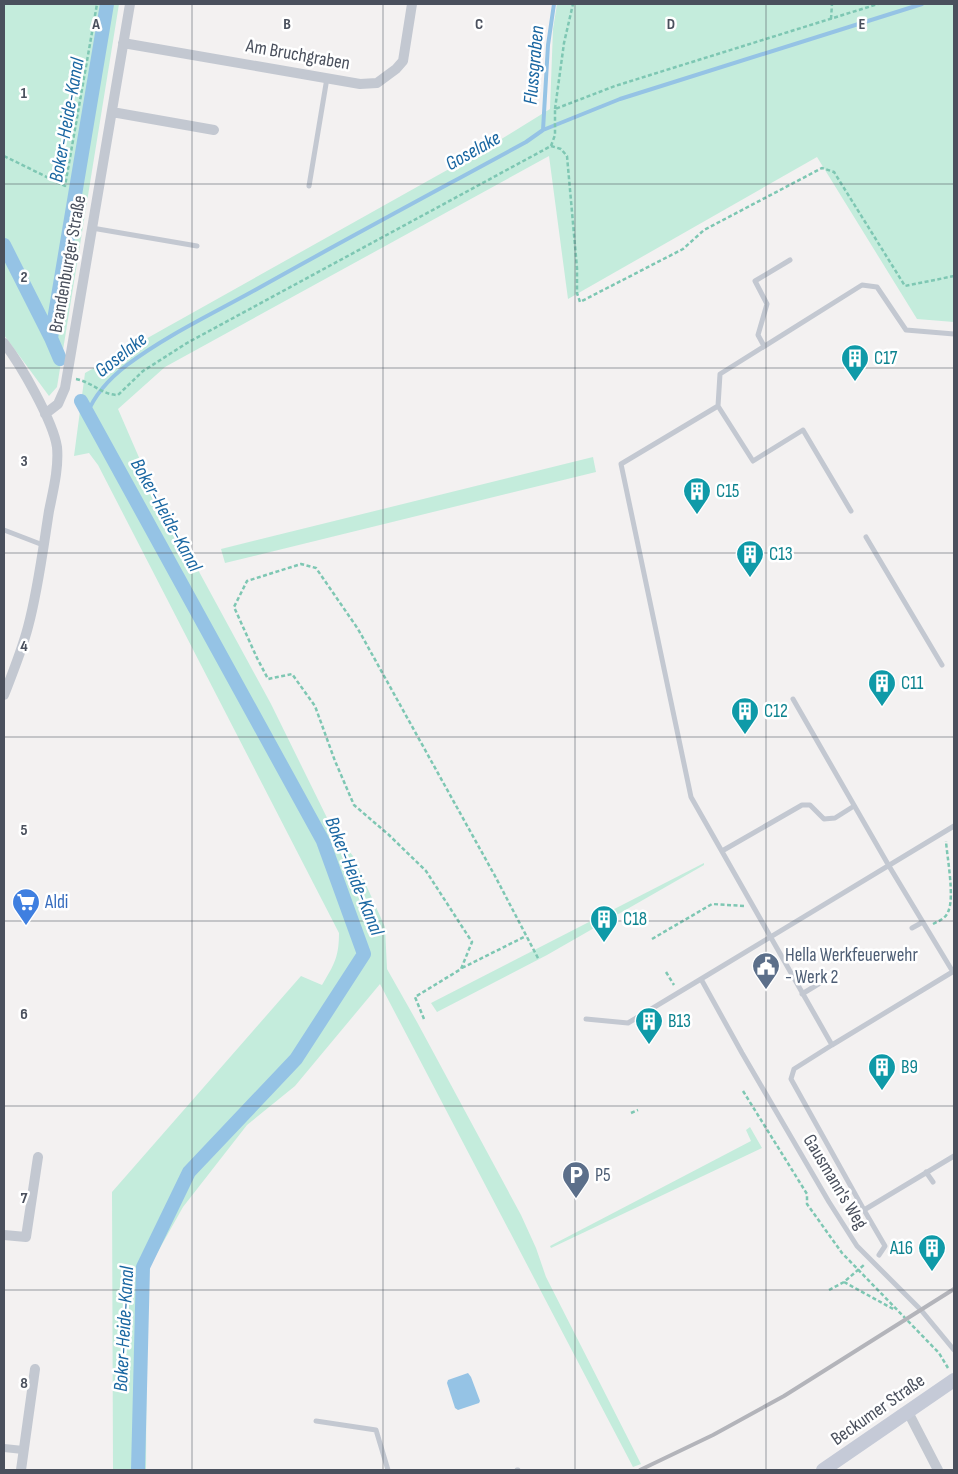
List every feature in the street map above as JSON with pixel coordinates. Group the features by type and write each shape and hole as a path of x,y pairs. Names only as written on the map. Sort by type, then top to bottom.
{"main road":[{"name":"Beckumer Straße","path":"823,1470 954,1380"}],"street":[{"name":"Brandenburger Straße","path":"46,414 58,404 65,388 130,4"},
{"name":"Am Bruchgraben","path":"123,43 360,84 377,83 396,70 403,60 412,4"},
{"path":"112,112 214,130"},
{"path":"4,343 13,355 46,414 57,448 56,468 44,545 29,625 17,663 4,694"},
{"path":"4,1235 26,1238 38,1157"},
{"path":"21,1470 35,1369"},
{"path":"908,1412 938,1470"},
{"path":"4,1448 23,1450"}],"lane":[{"path":"309,186 327,78"},
{"path":"92,228 197,246"},
{"path":"764,346 758,335 767,304 755,281 790,260"},
{"path":"851,511 803,430 753,461 718,406 720,374 862,285 877,287 906,330 954,334"},
{"path":"718,406 621,464 691,797 832,1045"},
{"path":"4,530 44,545"},
{"path":"866,537 942,665"},
{"path":"793,699 889,866 954,972 794,1069 791,1078 885,1246 879,1255"},
{"path":"722,851 802,804 810,805 824,819 835,818 854,806"},
{"path":"586,1019 628,1023 954,826"},
{"path":"912,928 923,922"},
{"name":"Gausmann's Weg","path":"701,979 742,1054 857,1246 920,1310 954,1350"},
{"path":"802,994 825,980"},
{"path":"864,1210 954,1156"},
{"path":"926,1172 933,1182"},
{"path":"316,1421 376,1430 388,1470"}],"path":[{"path":"4,156 65,186 97,4"},
{"path":"90,383 108,395 118,394 143,371 187,343 551,146 555,135 555,110 564,43 572,4"},
{"path":"831,19 832,4"},
{"path":"555,110 615,86 878,4"},
{"path":"551,146 561,149 567,156 577,268 577,293 580,302 683,250 704,230 822,168 834,172 905,286 954,276"},
{"path":"461,969 472,942 426,871 389,834 354,805 335,761 315,706 292,674 268,678 234,607 247,581 301,564 316,568 358,629 539,960"},
{"path":"927,928 945,917 949,910 951,896 945,832"},
{"path":"652,939 712,904 753,906"},
{"path":"424,1019 416,998 461,969 526,936"},
{"path":"666,972 679,992"},
{"path":"631,1113 638,1110"},
{"path":"829,1290 844,1282 870,1260"},
{"path":"844,1282 898,1312"}],"green space":[{"path":"4,4 119,4 57,387 49,396 4,335"},
{"path":"557,4 954,4 954,322 917,319 817,157 568,299 549,156 165,367 118,409 147,476 271,704 333,830 353,856 385,927 387,969 521,1215 536,1248 546,1277 641,1464 633,1467 380,984 295,1086 247,1125 183,1207 147,1271 146,1470 113,1470 112,1192 301,976 322,985 335,960 339,933 98,465 89,453 74,456 85,373 490,146 550,109 553,29"},
{"path":"593,457 596,472 225,563 221,549"},
{"path":"704,863 704,865 547,955 437,1012 431,1003"},
{"path":"750,1127 762,1148 551,1248 550,1246 751,1141 746,1130"}],"water":[{"path":"468,1373 480,1401 458,1410 455,1408 447,1383 448,1380"}],"waterway":[{"name":"Boker-Heide-Kanal","path":"60,359 51,338 107,4"},
{"name":"Flussgraben","path":"543,130 548,45 554,4"},
{"name":"Goselake","path":"87,414 99,393 115,375 158,344 357,233 526,142 543,130 620,99 922,4"},
{"path":"4,245 51,338"},
{"name":"Boker-Heide-Kanal","path":"81,401 323,841 364,954 296,1059 189,1172 143,1267 138,1470"}],"railway":[{"path":"640,1470 713,1435 784,1396 954,1289"}],"place":[{"name":"C17","path":"855,382"},
{"name":"C15","path":"697,515"},
{"name":"C13","path":"750,578"},
{"name":"C11","path":"882,707"},
{"name":"C12","path":"745,735"},
{"name":"Aldi","path":"26,926"},
{"name":"C18","path":"604,943"},
{"name":"Hella Werkfeuerwehr - Werk 2","path":"766,990"},
{"name":"B13","path":"649,1045"},
{"name":"B9","path":"882,1091"},
{"name":"P5","path":"576,1199"},
{"name":"A16","path":"932,1272"}]}
